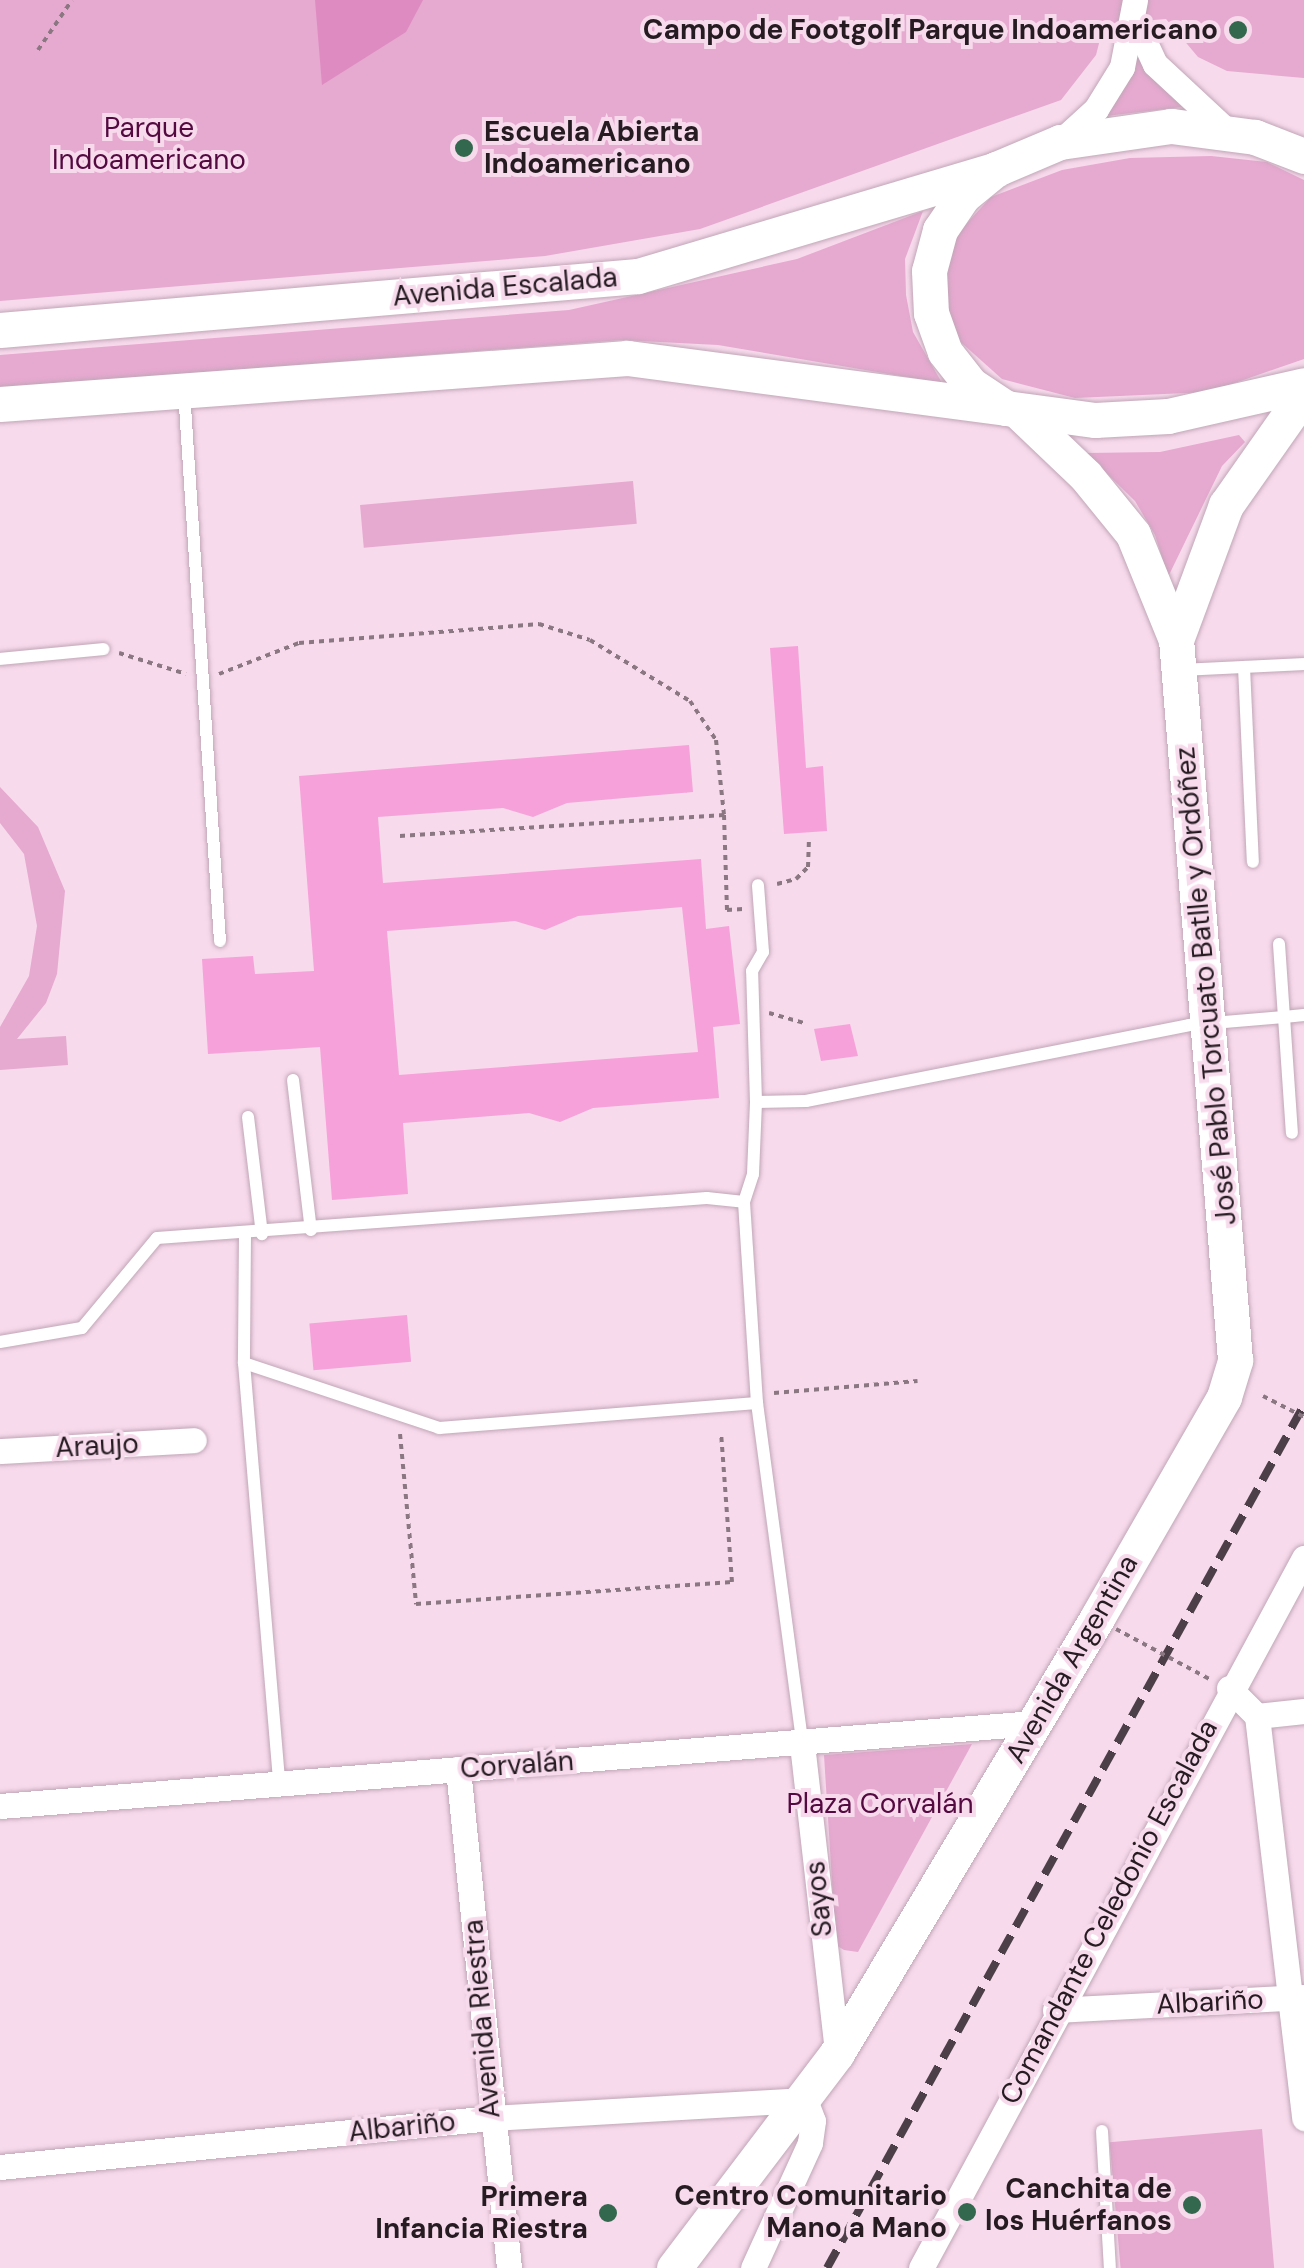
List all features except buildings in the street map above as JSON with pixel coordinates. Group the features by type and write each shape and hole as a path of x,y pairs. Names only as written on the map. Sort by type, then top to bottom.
{"main road":[{"path":"996,169 1060,142 1134,129 1227,131 1297,150"},
{"name":"Avenida Escalada","path":"0,330 638,276 996,169"},
{"name":"José Pablo Torcuato Batlle y Ordóñez","path":"996,169 964,196 940,230 929,271 930,299 945,352 971,385 1013,411 1086,475 1133,534 1178,655 1219,1021 1218,1112 1235,1332"},
{"path":"0,404 627,358 1094,420 1168,416 1304,385"},
{"name":"José Pablo Torcuato Batlle y Ordóñez","path":"1178,655 1226,505 1304,394"},
{"name":"Avenida Argentina","path":"674,2268 837,2053 1224,1398 1235,1332"}],"street":[{"path":"1135,11 1155,64 1227,131"},
{"path":"1060,142 1096,109 1122,66 1135,11"},
{"name":"Araujo","path":"0,1451 194,1440"},
{"name":"Comandante Celedonio Escalada","path":"920,2268 1220,1684 1304,1558"},
{"path":"1220,1684 1257,1716 1297,1997 1304,2118"},
{"path":"1257,1716 1304,1711"},
{"name":"Corvalán","path":"0,1806 1034,1723"},
{"name":"Sayos","path":"802,1744 837,2053"},
{"name":"Avenida Riestra","path":"458,1769 509,2268"},
{"name":"Albariño","path":"1055,2010 1297,1997"},
{"path":"754,2268 810,2143 813,2121 804,2100"},
{"name":"Albariño","path":"0,2167 491,2118 804,2100"}],"lane":[{"path":"184,388 220,941"},
{"path":"0,658 104,649"},
{"path":"1178,655 1244,667 1304,664"},
{"path":"1244,667 1253,862"},
{"path":"758,884 753,1174 744,1202 757,1403 802,1744"},
{"path":"1280,944 1292,1133"},
{"path":"756,1102 806,1101 1219,1021 1304,1015"},
{"path":"294,1080 311,1230"},
{"path":"248,1117 262,1234"},
{"path":"0,1342 82,1328 157,1238 245,1236 707,1198 744,1202"},
{"path":"245,1236 244,1364 279,1784"},
{"path":"244,1364 439,1428 757,1403"},
{"path":"1102,2131 1110,2268"}],"path":[{"path":"38,50 72,0"},
{"path":"104,649 205,679 299,643 539,624 590,640 704,716 716,740 724,815 727,910 760,908"},
{"path":"400,836 724,815"},
{"path":"758,884 796,879 808,867 810,839"},
{"path":"754,1012 805,1023"},
{"path":"757,1403 776,1392 917,1381"},
{"path":"1263,1396 1304,1417"},
{"path":"398,1414 416,1604 732,1582 721,1434"},
{"path":"1116,1629 1220,1684"}],"green space":[{"name":"Escuela Abierta Indoamericano","path":"0,0 1304,0 1304,78 1227,71 1198,57 1166,19 1104,24 1096,55 1061,100 700,229 545,256 0,301"},
{"path":"1137,41 1159,83 1182,107 1098,117"},
{"path":"1211,156 1267,162 1304,180 1304,359 1209,392 1075,398 1002,379 955,337 941,283 956,235 991,197 1062,170 1130,158"},
{"path":"923,211 905,259 906,295 913,332 942,383 718,345 621,340 0,388 0,355 569,310 797,259"},
{"path":"1239,435 1245,442 1222,466 1168,577 1155,535 1135,501 1086,453 1160,452"},
{"path":"633,481 637,524 364,548 360,505"},
{"path":"0,787 38,827 65,891 57,974 46,1003 17,1039 66,1036 68,1065 0,1070 0,1027 29,976 37,926 24,854 0,823"},
{"name":"Plaza Corvalán","path":"972,1744 858,1952 836,1945 824,1755"},
{"name":"Canchita de los Huérfanos","path":"1262,2129 1274,2268 1121,2268 1110,2142"}],"shaded area":[{"path":"315,0 423,0 406,32 322,85"}],"railway":[{"path":"827,2268 1304,1405"}],"place":[{"name":"Campo de Footgolf Parque Indoamericano","path":"1238,30"},
{"name":"Escuela Abierta Indoamericano","path":"464,148"},
{"name":"Canchita de los Huérfanos","path":"1192,2205"},
{"name":"Centro Comunitario Mano a Mano","path":"967,2212"},
{"name":"Primera Infancia Riestra","path":"608,2213"}],"park label":[{"name":"Parque Indoamericano","path":"149,144"}]}
